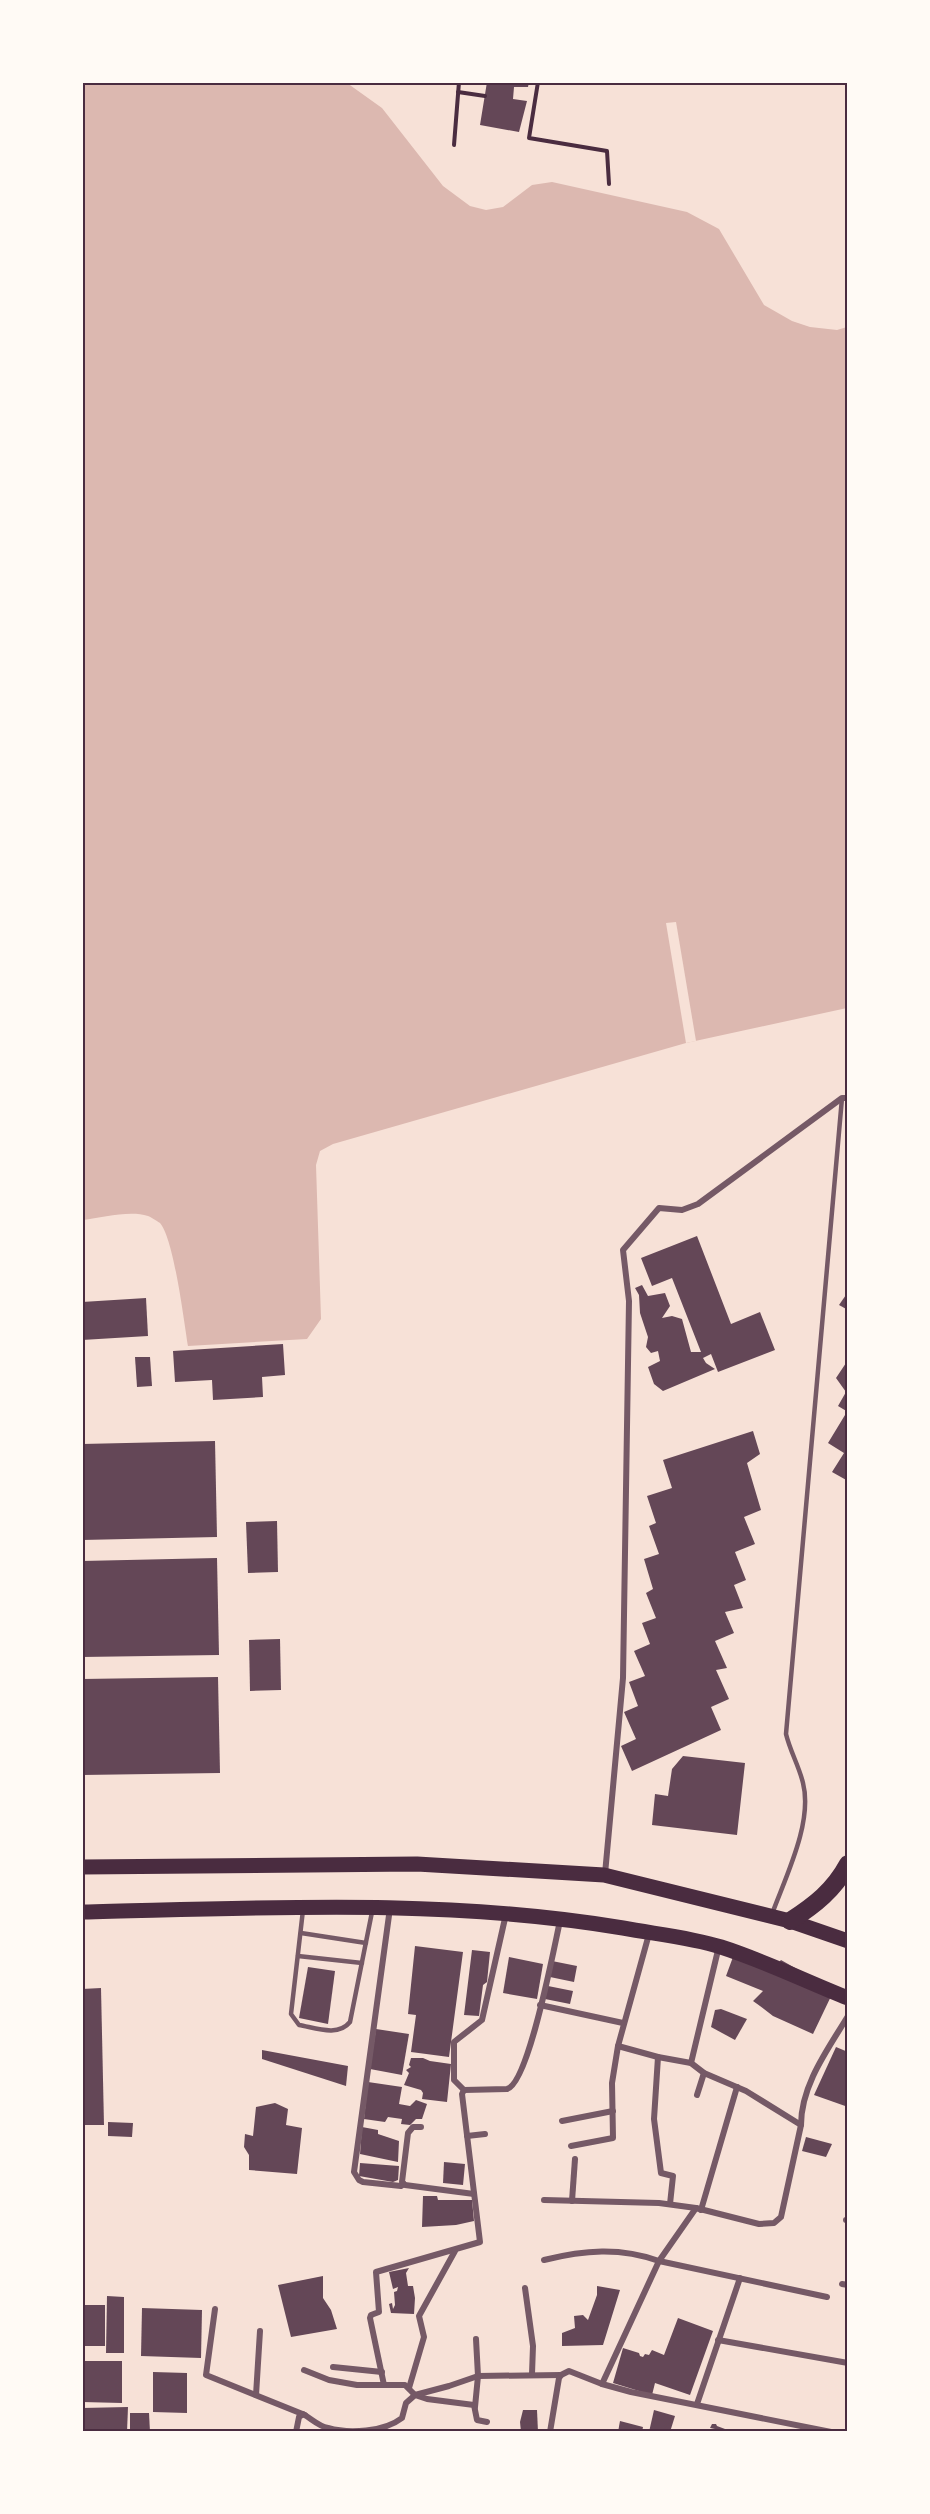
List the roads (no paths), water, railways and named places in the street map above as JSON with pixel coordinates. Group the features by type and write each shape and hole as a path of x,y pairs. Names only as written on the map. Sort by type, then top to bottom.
{"highway":[{"path":"790,1921 817,1903 838,1882 848,1864"}],"main road":[{"path":"82,1867 417,1864 604,1875 772,1916 848,1941"},
{"path":"82,1912 373,1907 507,1913 561,1918 719,1946 848,1998"}],"street":[{"path":"604,1875 623,1678 629,1301 623,1250 659,1208 681,1210 698,1204 845,1098"},
{"path":"390,1908 354,2172 363,2182 401,2186 404,2184 474,2194"},
{"path":"507,1913 482,2019 454,2042 454,2080 464,2090 507,2089 513,2086 529,2054 561,1918"},
{"path":"571,2146 613,2138 612,2083 618,2046 650,1933"},
{"path":"691,2063 719,1946"},
{"path":"540,2006 623,2023"},
{"path":"544,2200 670,2204 759,2224 774,2223 781,2217 801,2125 801,2110 808,2087 848,2016"},
{"path":"618,2046 691,2063 704,2073 737,2087 801,2125"},
{"path":"658,2057 654,2119 662,2173 673,2176 670,2204"},
{"path":"697,2095 704,2073"},
{"path":"602,2384 659,2261 699,2209 737,2087"},
{"path":"384,2385 370,2318 371,2315 379,2312 375,2272 480,2242 462,2094 464,2090"},
{"path":"562,2121 613,2111"},
{"path":"404,2184 401,2179 408,2133 413,2127 421,2127"},
{"path":"467,2136 485,2134"},
{"path":"573,2201 575,2159"},
{"path":"544,2260 575,2252 606,2250 638,2253 659,2261 827,2298"},
{"path":"409,2388 424,2337 424,2330 419,2322 420,2316 455,2251"},
{"path":"697,2404 740,2278"},
{"path":"525,2288 533,2346 532,2374"},
{"path":"215,2309 206,2375 305,2415 315,2423 338,2431 386,2427 403,2417 406,2403 415,2395 477,2376 561,2375 569,2371 602,2384 831,2432"},
{"path":"256,2395 260,2331"},
{"path":"476,2338 475,2407 477,2420 487,2422"},
{"path":"718,2340 848,2363"},
{"path":"333,2367 381,2372"},
{"path":"304,2370 329,2380 357,2385 401,2385 409,2388 415,2395 440,2402 475,2407"},
{"path":"550,2432 561,2375"},
{"path":"296,2432 298,2417 305,2415"}],"lane":[{"path":"772,1916 802,1829 806,1805 803,1783 786,1734 845,1098"},
{"path":"304,1907 291,2014 299,2025 336,2031 341,2030 350,2022 373,1907"},
{"path":"301,1933 366,1943"},
{"path":"298,1956 362,1964"}]}
